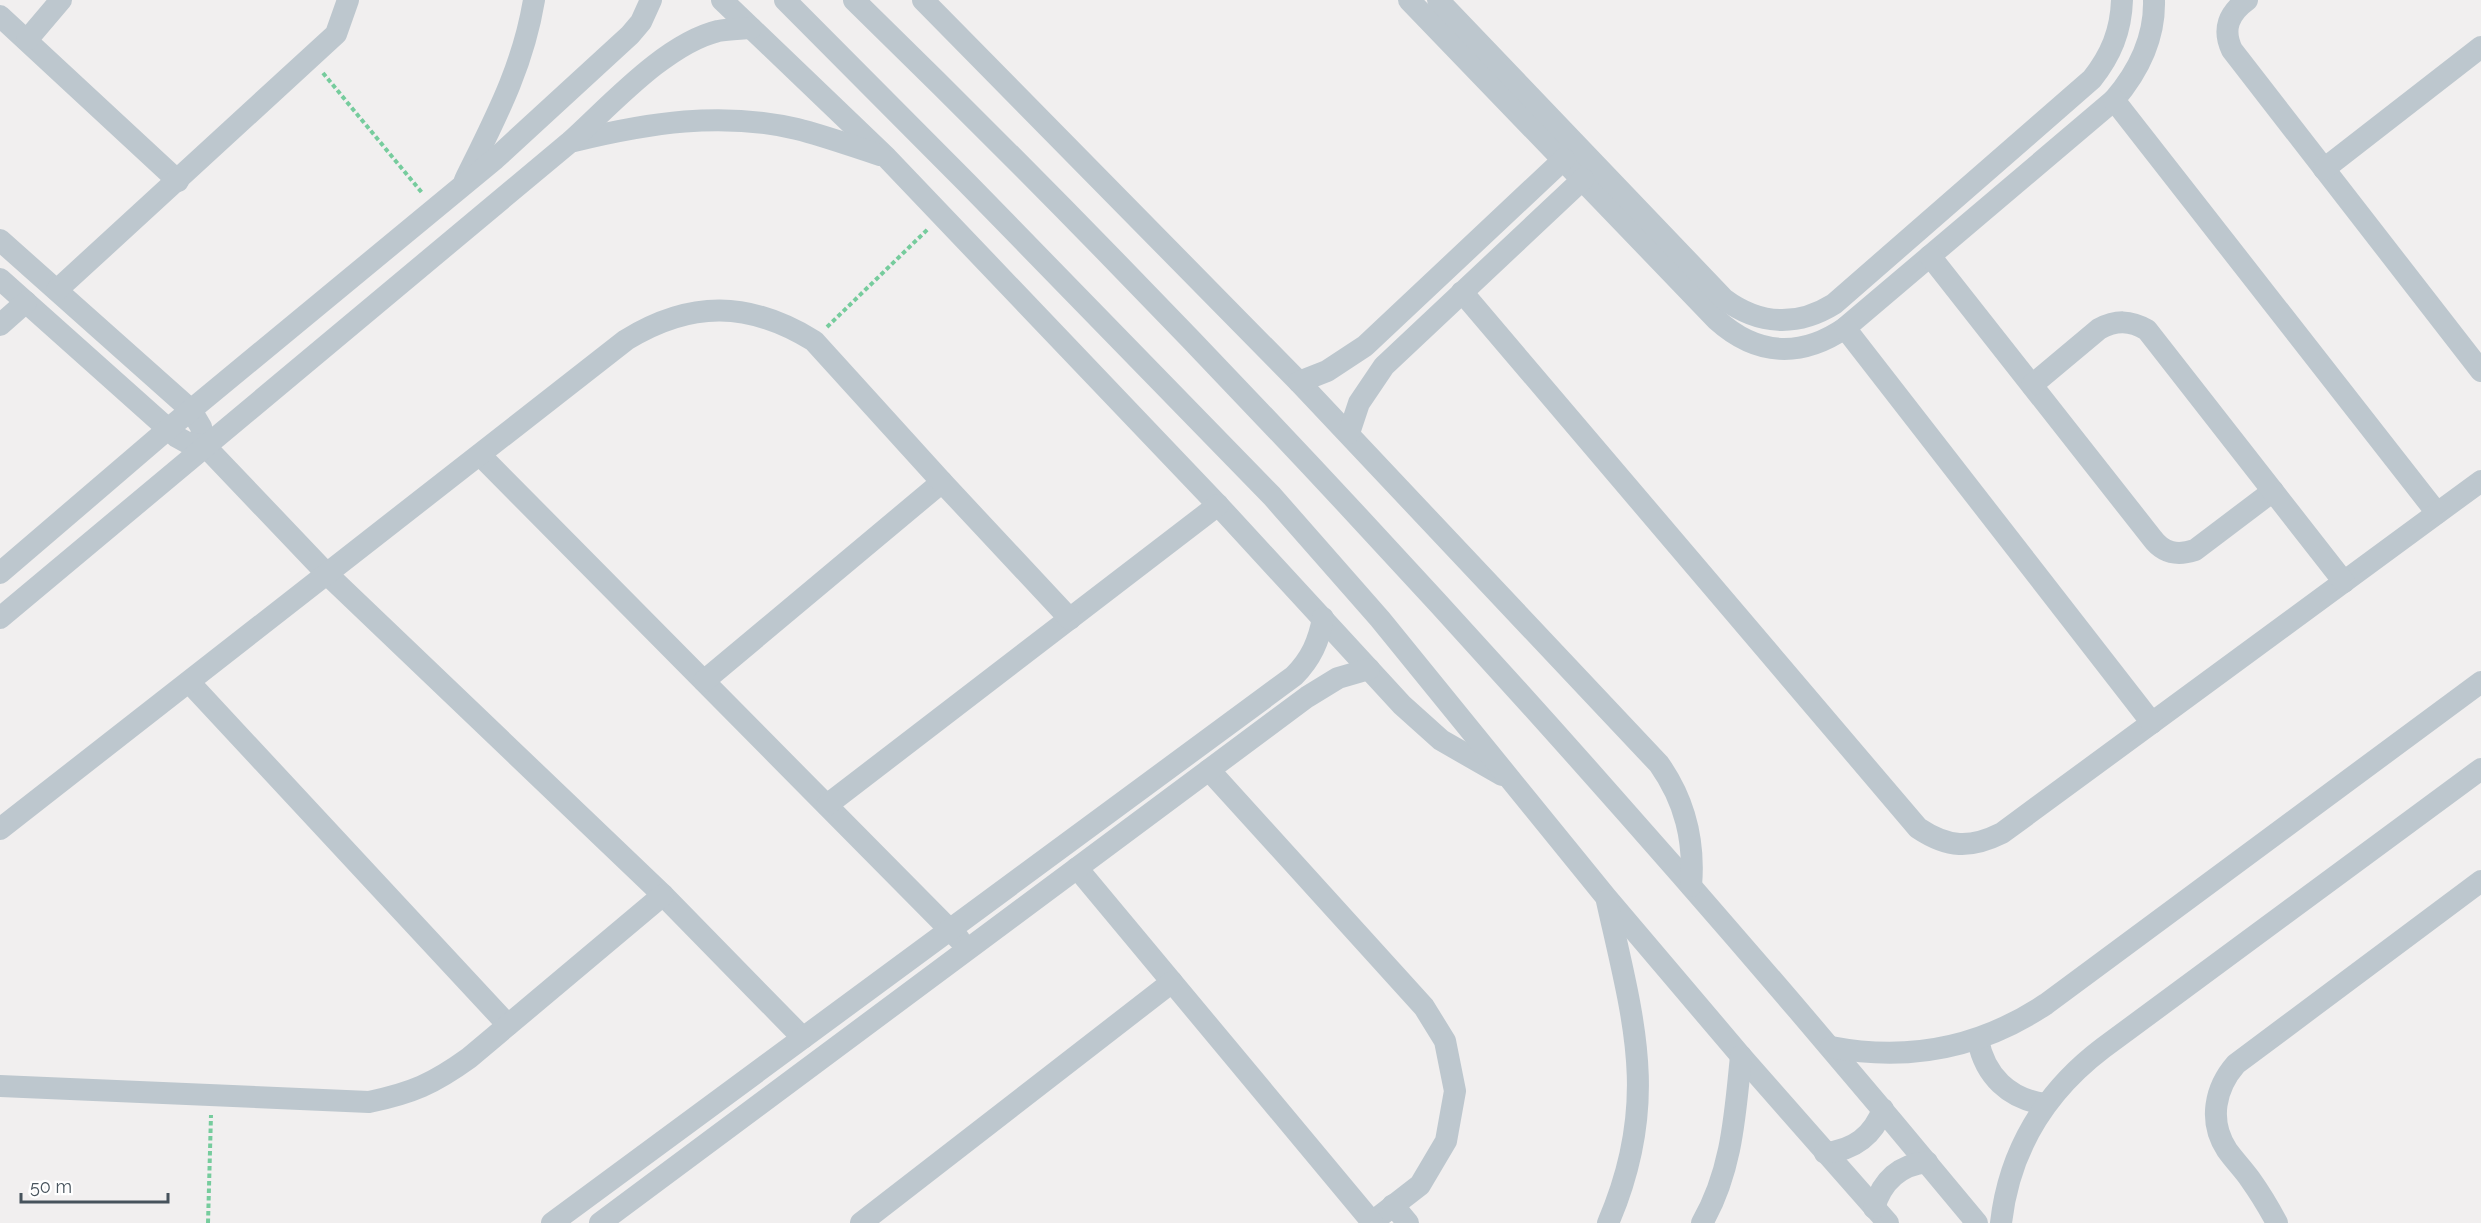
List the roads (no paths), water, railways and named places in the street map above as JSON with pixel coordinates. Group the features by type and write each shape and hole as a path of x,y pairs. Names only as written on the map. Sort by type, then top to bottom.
{"street":[{"path":"27,40 61,0"},
{"path":"57,290 336,34 348,0"},
{"path":"461,188 516,74 524,50 534,0"},
{"path":"0,573 168,429 461,188 630,35 641,22 651,0"},
{"path":"722,0 887,158 942,215 1218,505 1402,705 1441,740 1509,779"},
{"path":"785,0 1272,496 1380,618 1606,897 1741,1056 1881,1215"},
{"path":"854,0 1070,213 1304,457 1460,626 1831,1047 1977,1223"},
{"path":"923,0 1349,433 1659,764 1678,795 1690,830 1692,849 1690,886"},
{"path":"1409,0 1564,159 1592,179 1724,299 1736,308 1763,319 1778,321 1808,317 1834,304 2092,79 2111,51 2118,35 2122,0"},
{"path":"1438,0 1717,320 1742,339 1756,345 1787,349 1818,343 1845,328 2114,100 2128,84 2147,46 2152,26 2154,0"},
{"path":"2247,0 2236,8 2229,21 2229,44 2481,371"},
{"path":"0,16 178,181"},
{"path":"0,618 570,142 675,50 718,31 751,27"},
{"path":"2324,169 2481,47"},
{"path":"2114,100 2437,513"},
{"path":"570,142 663,122 729,120 794,128 887,158"},
{"path":"1299,382 1353,355 1564,159"},
{"path":"1349,433 1359,404 1375,376 1462,292 1592,179"},
{"path":"0,240 191,410 201,427 205,447"},
{"path":"1930,256 2163,550 2179,554 2195,550 2273,491"},
{"path":"0,279 168,429 186,442 205,447 327,574 663,895 803,1038"},
{"path":"1462,292 1918,828 1933,838 1950,844 1968,845 1986,841 2002,832 2481,481"},
{"path":"0,325 26,303"},
{"path":"1410,304 1429,323"},
{"path":"0,829 626,340 670,317 712,310 745,311 769,317 814,340 1070,619"},
{"path":"2032,385 2099,329 2118,322 2138,325 2154,337 2344,582"},
{"path":"1845,328 2152,723"},
{"path":"1353,355 1375,376"},
{"path":"480,455 969,949"},
{"path":"704,681 942,482"},
{"path":"827,805 1218,505"},
{"path":"552,1223 1294,676 1316,646 1323,618"},
{"path":"600,1223 1322,687 1338,678 1369,669"},
{"path":"189,682 508,1025"},
{"path":"1831,1047 1873,1053 1915,1053 1978,1040 2013,1024 2046,1004 2481,682"},
{"path":"2001,1223 2008,1185 2022,1143 2045,1104 2072,1074 2094,1054 2481,769"},
{"path":"1077,868 1372,1222 1420,1185 1446,1141 1455,1091 1445,1041 1424,1007 1209,770"},
{"path":"2277,1223 2264,1200 2221,1141 2216,1106 2222,1083 2236,1064 2478,889"},
{"path":"0,1086 369,1102 406,1095 439,1080 663,895"},
{"path":"1606,897 1635,1026 1639,1074 1634,1142 1627,1171 1608,1223"},
{"path":"870,1220 1172,982"},
{"path":"1978,1040 1985,1064 2000,1084 2021,1098 2045,1104"},
{"path":"1702,1223 1716,1195 1728,1158 1741,1056"},
{"path":"1826,1153 1836,1152 1857,1144 1873,1129 1882,1109"},
{"path":"1881,1215 1881,1188 1888,1179 1906,1167 1927,1162"},
{"path":"1394,1205 1408,1223"}]}
